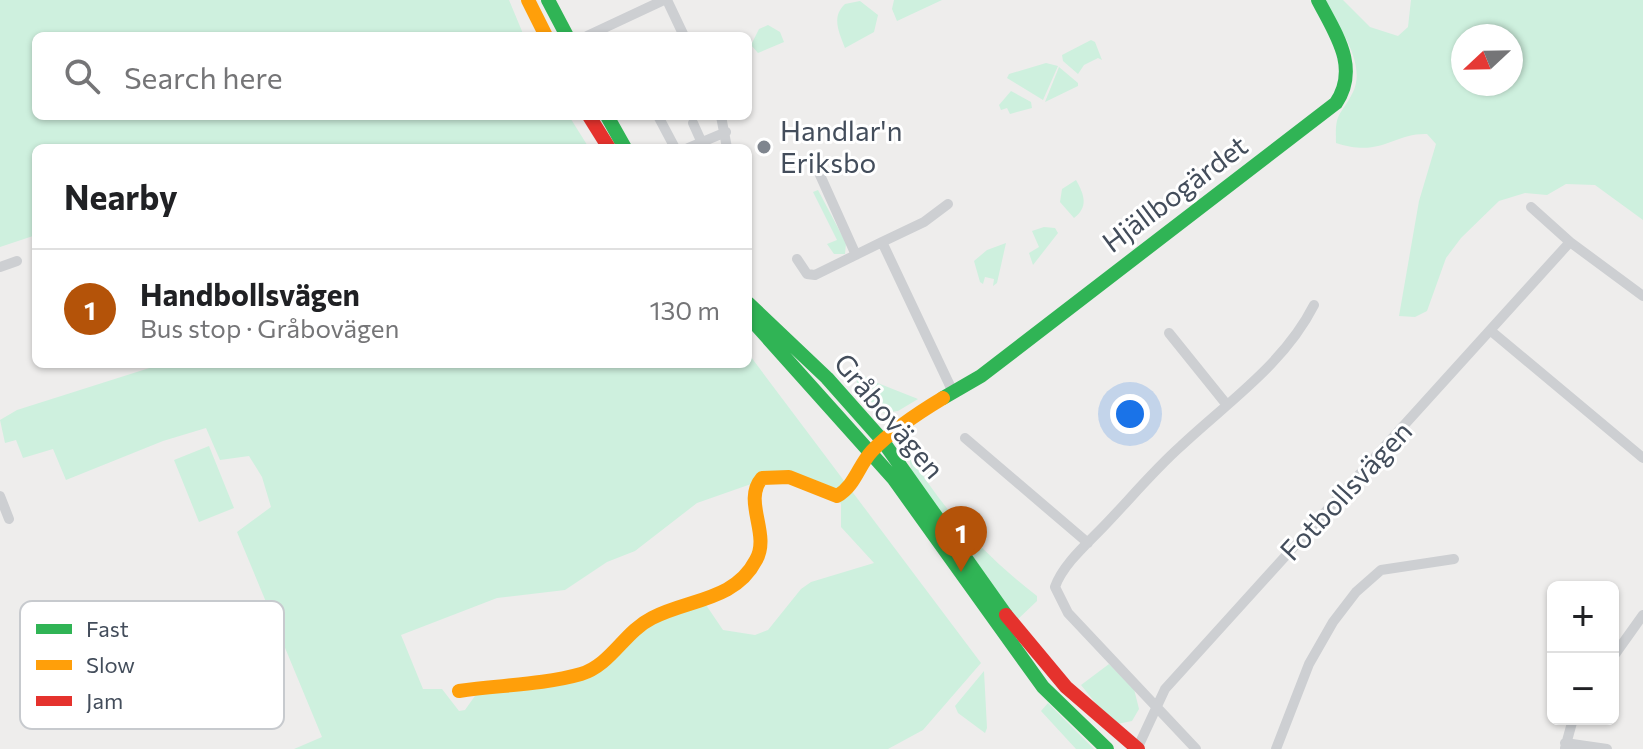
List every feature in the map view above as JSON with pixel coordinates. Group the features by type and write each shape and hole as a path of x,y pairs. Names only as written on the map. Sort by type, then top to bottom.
{"main road":[{"path":"528,0 544,32"},
{"path":"548,0 565,32"},
{"name":"Hjällbogärdet","path":"871,452 952,390 981,376 1336,103 1347,86 1348,64 1318,0"},
{"path":"592,120 606,144"},
{"path":"609,120 623,144"},
{"name":"Gråbovägen","path":"752,307 837,389 884,442 1033,653 1091,713 1138,749"},
{"name":"Gråbovägen","path":"752,320 871,452 937,535 1043,687 1107,749"},
{"path":"459,691 591,670 642,623 729,592 748,573 761,549 763,533 754,493 759,481 767,475 779,474 837,496 848,490 871,452"}],"street":[{"path":"596,32 666,0 682,32"},
{"path":"660,120 673,144"},
{"path":"722,120 727,144"},
{"path":"693,123 702,143 726,132"},
{"path":"820,175 856,255"},
{"path":"797,259 807,274 815,275 924,222 948,204"},
{"path":"1531,207 1570,242 1643,296"},
{"path":"882,242 952,390"},
{"name":"Fotbollsvägen","path":"1138,749 1155,705 1165,689 1570,242"},
{"path":"0,267 17,261"},
{"path":"1196,749 1068,613 1056,595 1058,579 1179,447 1273,364 1300,334 1314,305"},
{"path":"1491,331 1643,458"},
{"path":"1169,333 1227,405"},
{"path":"965,438 1088,543"},
{"path":"0,496 9,519"},
{"path":"1276,749 1309,664 1333,622 1356,592 1381,570 1454,559"},
{"path":"1616,653 1643,615"},
{"path":"1571,725 1565,746 1607,749"}],"green space":[{"path":"0,0 509,0 522,32 32,32 32,120 572,120 586,144 32,144 32,236 0,247"},
{"path":"894,0 942,0 897,21 892,9"},
{"path":"1323,0 1343,0 1370,27 1398,36 1408,27 1411,0 1643,0 1643,220 1595,185 1566,184 1547,195 1525,193 1499,201 1461,238 1446,258 1427,311 1415,317 1399,316 1419,201 1436,144 1427,134 1365,148 1336,143 1339,115 1356,81 1354,57"},
{"path":"860,1 878,15 874,32 845,48 840,36 838,14 845,4"},
{"path":"768,25 780,32 784,42 758,53 752,43 759,29"},
{"path":"1091,40 1095,42 1102,60 1098,58 1084,65 1078,74 1063,61 1062,55"},
{"path":"1046,63 1058,66 1043,100 1007,78 1009,74"},
{"path":"1059,67 1078,86 1045,102"},
{"path":"1011,91 1031,102 1032,108 1010,114 1007,108 1001,110 999,105"},
{"path":"1076,180 1084,200 1082,209 1074,218 1060,202 1062,189"},
{"path":"818,190 846,243 845,254 834,254 827,244 837,240 813,192"},
{"path":"1044,227 1055,228 1058,233 1033,265 1029,253 1039,247 1032,231"},
{"path":"1006,243 997,283 993,286 994,279 985,277 983,284 974,261 987,250"},
{"path":"752,358 981,663 923,730 888,749 294,749 322,737 284,645 284,601 266,601 237,532 271,507 262,477 249,456 220,460 206,428 163,441 66,480 53,449 23,458 16,440 5,443 0,420 17,410 149,368 752,368","holes":["771,477 831,488 841,504 841,527 874,563 811,582 801,589 768,630 755,635 723,630 706,605 641,627 589,675 477,693 465,710 459,711 442,689 423,689 401,635 497,598 565,590 607,562 635,551 697,503"]},
{"path":"854,369 870,380 918,399 898,411 884,413 859,391"},
{"path":"209,446 234,508 199,522 174,460"},
{"path":"909,454 966,531 1037,596 1037,601 1017,620 911,471"},
{"path":"1109,664 1134,689 1139,709 1132,721 1117,724 1106,716 1081,685"},
{"path":"984,671 985,733 958,713 955,706"},
{"path":"1048,703 1094,749 1076,749 1041,711"}],"traffic: fast":[{"path":"548,0 565,32"},
{"path":"943,398 981,376 1336,103 1343,90 1345,63 1337,38 1318,0"},
{"path":"609,120 623,144"},
{"path":"752,307 827,378 882,440 1006,615"},
{"path":"752,320 893,478 1043,687 1107,749"}],"traffic: slow":[{"path":"528,0 544,32"},
{"path":"459,691 536,683 592,670 633,631 652,618 736,584 747,573 760,550 755,497 762,478 789,477 837,496 848,487 880,443 943,398"}],"traffic: jam":[{"path":"592,120 606,144"},
{"path":"1006,615 1066,687 1138,749"}],"place":[{"name":"Handlar'n Eriksbo","path":"764,147"},
{"name":"Handbollsvägen","path":"961,572"}]}
